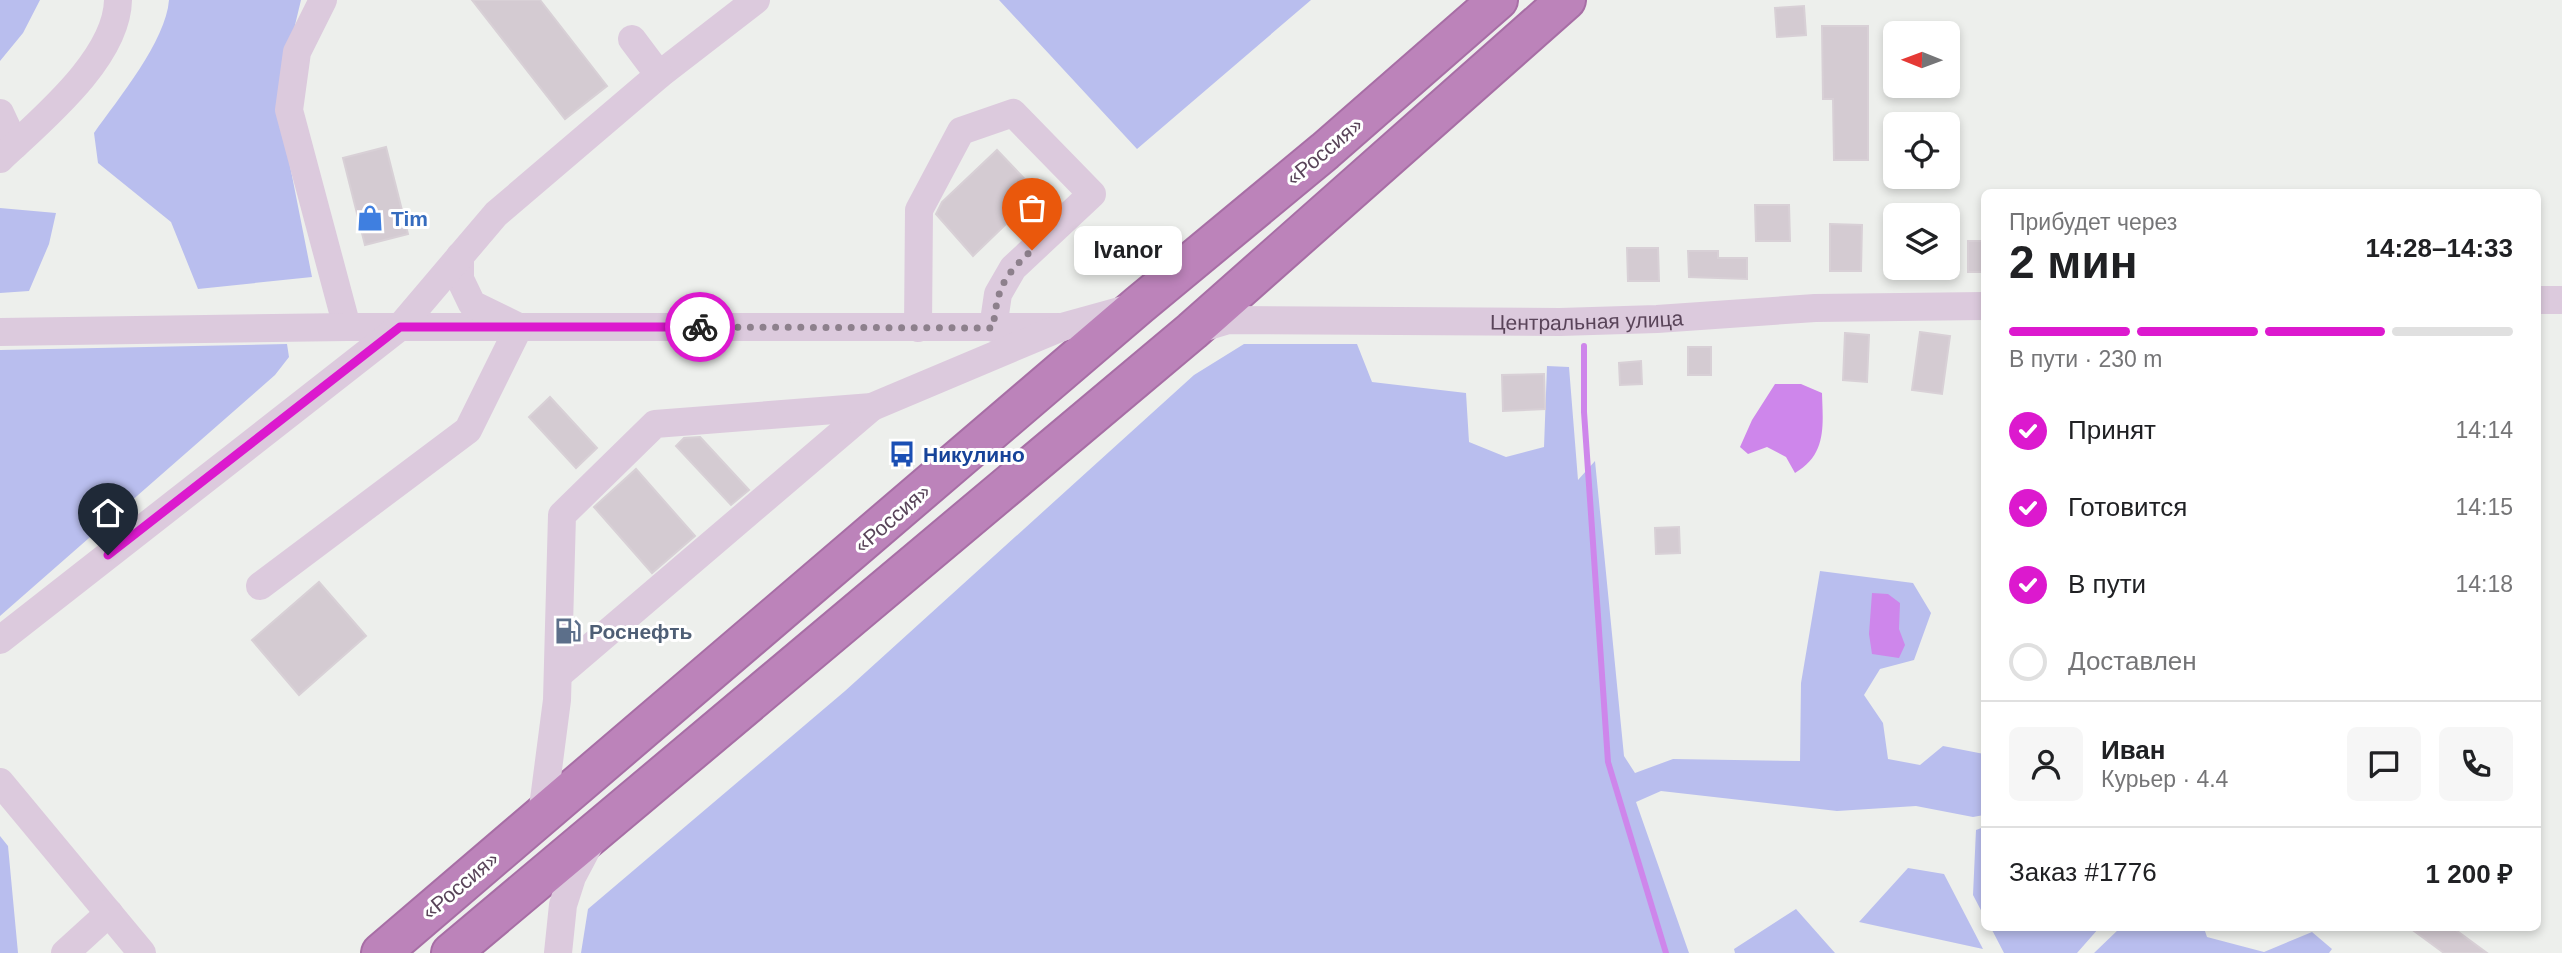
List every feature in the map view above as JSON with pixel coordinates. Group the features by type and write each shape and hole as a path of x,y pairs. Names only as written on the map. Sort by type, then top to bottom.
{"highway":[{"name":"«Россия»","path":"381,953 1139,305 1325,151 1498,0"},
{"path":"451,953 1192,331 1566,0"}],"street":[{"path":"7,152 69,94 105,46 118,0"},
{"path":"323,0 297,52 289,110 347,327"},
{"path":"0,640 400,327 496,214 659,75 756,0"},
{"path":"632,39 659,75"},
{"path":"0,113 7,152"},
{"path":"918,328 919,210 961,131 1013,113 1092,194 1013,268 998,294 993,328"},
{"path":"460,256 460,279 472,304 519,327"},
{"path":"2541,300 2562,300"},
{"path":"558,675 872,407 1062,327 1139,305"},
{"name":"Центральная улица","path":"1192,331 1228,320 1560,322 1657,319 1815,308 1981,306"},
{"path":"0,332 347,327 1062,327"},
{"path":"260,586 468,430 519,327"},
{"path":"542,815 557,700 562,515 655,424 872,407"},
{"path":"0,782 142,953"},
{"path":"558,953 563,905 572,877 597,830"},
{"path":"65,953 109,913"}],"shaded area":[{"path":"0,0 40,0 23,33 0,61"},
{"path":"169,0 301,0 277,100 312,277 198,289 171,222 98,163 94,133 150,51 166,16"},
{"path":"999,0 1311,0 1137,149"},
{"path":"0,208 56,213 49,244 29,291 0,293"},
{"path":"287,344 289,357 275,375 0,616 0,350"},
{"path":"1244,344 1357,344 1372,382 1466,393 1469,442 1506,457 1544,447 1547,366 1569,367 1578,480 1595,461 1624,756 1635,773 1673,759 1800,761 1801,683 1820,571 1913,583 1931,613 1914,660 1880,669 1864,695 1883,723 1888,759 1920,765 1943,746 1981,753 1981,816 1973,817 1916,806 1837,811 1661,791 1636,802 1689,953 581,953 588,909 845,691 1194,375"},
{"path":"1775,384 1801,384 1822,393 1822,428 1818,448 1813,457 1795,473 1786,457 1767,447 1748,454 1740,447 1752,420"},
{"path":"1872,593 1888,594 1900,603 1899,629 1905,645 1899,658 1872,654 1869,634"},
{"path":"1981,828 1981,910 1973,895 1976,830"},
{"path":"0,836 8,846 18,953 0,953"},
{"path":"1908,868 1944,874 1983,949 1859,922"},
{"path":"1796,909 1835,953 1735,953 1734,949"},
{"path":"1993,931 2096,931 2077,953 2004,953"},
{"path":"2117,931 2205,931 2207,937 2264,952 2312,932 2332,949 2329,953 2094,953"}],"building":[{"path":"472,0 540,0 607,86 565,119"},
{"path":"1804,6 1806,35 1777,37 1775,8"},
{"path":"1822,26 1868,26 1868,160 1834,160 1833,99 1823,99"},
{"path":"386,147 408,234 365,245 343,158"},
{"path":"997,150 1038,193 973,256 936,214 942,202"},
{"path":"1755,205 1789,205 1790,241 1756,241"},
{"path":"1830,224 1862,225 1861,271 1830,271"},
{"path":"1968,241 1981,241 1981,272 1968,272"},
{"path":"1627,248 1658,248 1659,281 1628,281"},
{"path":"1688,251 1718,251 1718,258 1747,258 1747,279 1689,277"},
{"path":"1920,332 1950,336 1942,394 1912,390"},
{"path":"1845,333 1869,335 1867,382 1843,380"},
{"path":"1688,347 1711,347 1711,375 1688,375"},
{"path":"1641,361 1642,384 1620,385 1619,363"},
{"path":"1544,374 1545,409 1503,411 1502,375"},
{"path":"550,397 597,448 576,468 529,417"},
{"path":"700,437 749,490 731,505 676,446 684,438"},
{"path":"636,469 695,536 652,573 594,507"},
{"path":"1679,527 1680,553 1656,554 1655,528"},
{"path":"319,582 366,636 299,695 252,640"},
{"path":"2414,931 2457,931 2487,953 2444,953"}],"waterway":[{"path":"1584,346 1584,412 1608,762 1666,953"}],"way so far":[{"path":"700,327 993,328 998,294 1013,268 1032,250"}],"place":[{"name":"Tim","path":"370,218"},
{"name":"Ivanor","path":"1032,250"},
{"name":"Никулино","path":"902,454"},
{"name":"Роснефть","path":"568,631"}],"route":[{"path":"108,555 400,327 700,327"}]}
